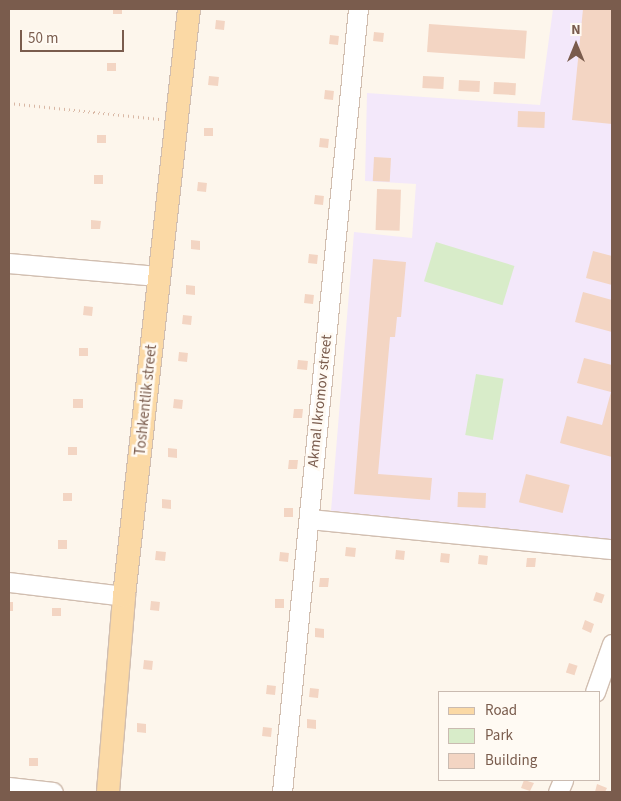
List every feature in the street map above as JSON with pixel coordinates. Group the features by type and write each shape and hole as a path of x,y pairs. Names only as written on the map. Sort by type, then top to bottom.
{"main road":[{"name":"Toshkentlik street","path":"108,792 124,596 174,121 189,9"}],"street":[{"name":"Akmal Ikromov street","path":"282,792 358,9"},
{"path":"9,263 159,276"},
{"path":"309,519 612,549"},
{"path":"9,582 124,596"},
{"path":"595,691 612,644"},
{"path":"9,787 53,792"}],"path":[{"path":"9,103 174,121"}],"shaded area":[{"path":"553,9 612,9 612,540 331,511 354,232 412,238 416,184 365,181 367,93 540,105"}],"green space":[{"path":"436,242 514,266 502,305 424,281"},
{"path":"476,374 504,379 493,440 465,435"}],"building":[{"path":"113,9 122,9 122,14 113,14"},
{"path":"583,9 612,9 612,124 572,120"},
{"path":"216,20 225,21 224,30 215,29"},
{"path":"429,24 527,31 525,59 427,52"},
{"path":"374,32 384,33 383,42 373,41"},
{"path":"330,35 339,36 338,45 329,44"},
{"path":"107,63 116,63 116,71 107,71"},
{"path":"209,76 219,77 218,86 208,85"},
{"path":"423,76 444,77 443,89 422,88"},
{"path":"459,80 480,81 479,92 458,91"},
{"path":"494,82 516,83 515,95 493,94"},
{"path":"325,90 334,91 333,100 324,99"},
{"path":"518,111 545,112 544,128 517,127"},
{"path":"204,128 213,128 213,136 204,136"},
{"path":"97,135 106,135 106,143 97,143"},
{"path":"320,138 329,139 328,148 319,147"},
{"path":"374,157 391,158 390,182 373,181"},
{"path":"94,175 103,175 103,184 94,184"},
{"path":"198,182 207,183 206,192 197,191"},
{"path":"377,189 401,190 400,231 376,230"},
{"path":"315,195 324,196 323,205 314,204"},
{"path":"91,220 101,221 100,229 91,229"},
{"path":"191,240 200,241 200,250 191,249"},
{"path":"593,251 612,256 612,285 586,278"},
{"path":"309,254 318,255 317,264 308,263"},
{"path":"373,259 406,262 401,317 397,317 395,337 390,337 378,474 432,478 430,500 354,494"},
{"path":"186,285 195,286 195,295 186,294"},
{"path":"583,292 612,300 612,332 575,322"},
{"path":"305,294 314,295 313,304 304,303"},
{"path":"84,306 93,307 92,316 83,315"},
{"path":"183,315 192,316 191,325 182,324"},
{"path":"79,348 88,348 88,356 79,356"},
{"path":"179,352 188,353 187,362 178,361"},
{"path":"584,358 612,365 612,457 560,443 567,416 602,425 611,392 577,383"},
{"path":"298,360 308,361 307,370 297,369"},
{"path":"73,399 83,399 83,408 73,408"},
{"path":"174,399 183,400 182,409 173,408"},
{"path":"294,409 303,409 302,418 293,418"},
{"path":"68,447 77,447 77,455 68,455"},
{"path":"168,448 177,449 177,458 168,457"},
{"path":"289,460 298,460 297,469 288,469"},
{"path":"526,474 570,485 563,513 519,502"},
{"path":"458,492 486,493 485,508 457,507"},
{"path":"63,493 72,493 72,501 63,501"},
{"path":"162,499 171,500 171,509 162,508"},
{"path":"284,508 293,508 293,517 284,517"},
{"path":"58,540 67,540 67,549 58,549"},
{"path":"346,547 356,548 355,557 345,556"},
{"path":"396,550 405,551 404,560 395,559"},
{"path":"156,551 166,552 165,561 155,560"},
{"path":"280,552 289,553 288,562 279,561"},
{"path":"441,553 450,554 449,563 440,562"},
{"path":"479,555 488,556 487,565 478,564"},
{"path":"527,558 536,558 535,567 526,567"},
{"path":"320,578 329,578 328,587 319,587"},
{"path":"596,592 605,595 602,603 593,601"},
{"path":"275,599 284,599 284,608 275,608"},
{"path":"151,601 160,602 159,611 150,610"},
{"path":"9,602 13,602 13,611 9,611"},
{"path":"52,608 61,608 61,616 52,616"},
{"path":"585,620 594,624 591,633 582,629"},
{"path":"315,628 324,629 324,638 315,637"},
{"path":"144,660 153,661 152,670 143,669"},
{"path":"569,663 578,666 574,675 566,673"},
{"path":"267,685 276,686 275,695 266,694"},
{"path":"310,688 319,689 318,698 309,697"},
{"path":"307,719 316,720 316,729 307,728"},
{"path":"137,723 146,724 146,733 137,732"},
{"path":"263,727 272,728 271,737 262,736"},
{"path":"29,758 38,758 38,766 29,766"},
{"path":"524,781 534,783 530,791 521,788"},
{"path":"597,784 607,788 605,792 595,792"}]}
